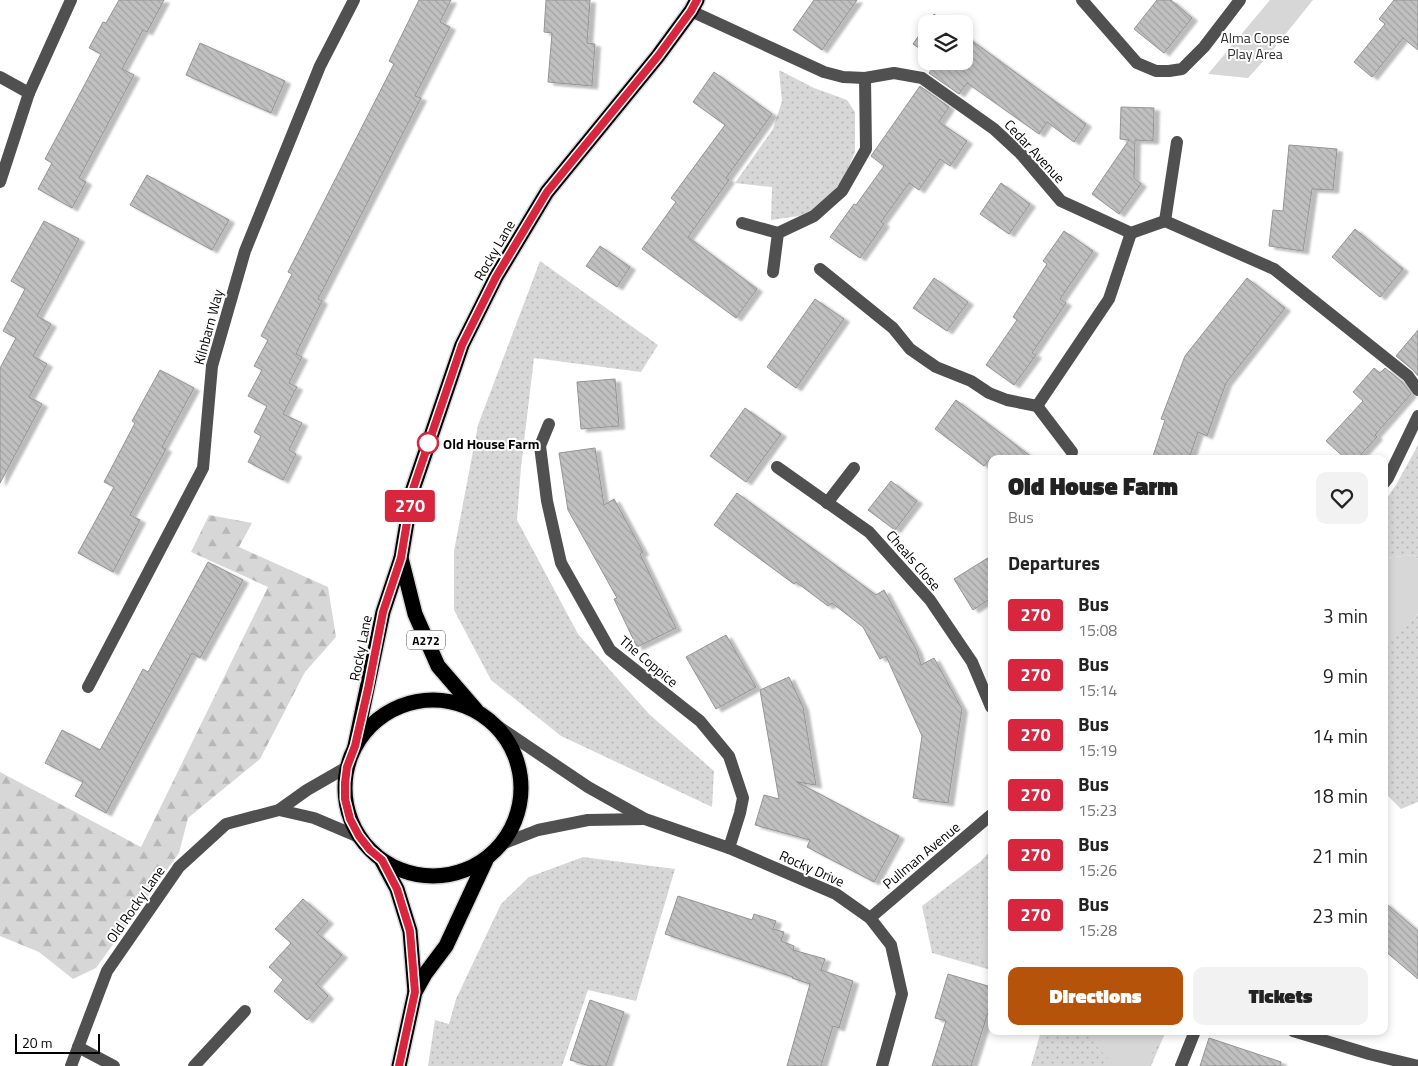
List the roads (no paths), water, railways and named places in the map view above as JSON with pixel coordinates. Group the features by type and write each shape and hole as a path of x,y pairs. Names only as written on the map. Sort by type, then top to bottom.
{"highway":[{"name":"Rocky Lane","path":"355,746 383,612 401,558 412,492 462,345 496,277 547,192 658,56 694,6"},
{"name":"Rocky Lane","path":"401,558 415,614 438,666 476,710"},
{"path":"447,700 476,710 499,727 513,748 521,772 522,798 515,822 502,844 486,860 469,870 453,875 428,877 404,872 382,860 370,850 359,836 350,819 345,799 345,783 347,767 355,746 370,726 399,706 415,701 447,700"},
{"path":"382,860 397,889 410,931 415,992"},
{"path":"399,1066 415,992 425,974 446,946 486,860"}],"street":[{"path":"0,182 30,93 70,0"},
{"name":"Kilnbarn Way","path":"88,687 202,468 212,366 245,251 320,66 354,0"},
{"path":"1082,0 1137,63 1156,71 1182,70 1204,47 1240,0"},
{"name":"Cedar Avenue","path":"694,6 824,72 844,77 865,78 894,73 922,78 994,128 1020,153 1061,201 1130,233"},
{"path":"0,77 30,93"},
{"path":"742,223 778,233 814,216 842,191 866,149 865,78"},
{"path":"1165,221 1177,142"},
{"path":"1037,406 1109,299 1130,233 1165,221 1274,270 1408,376 1418,390"},
{"path":"773,272 778,233"},
{"path":"820,269 893,328 910,349 936,367 971,381 989,393 1037,406 1072,452"},
{"path":"1388,476 1418,416"},
{"name":"The Coppice","path":"549,424 535,446 561,563 610,650 700,721 729,756 743,798 729,848"},
{"name":"Cheals Close","path":"777,467 869,532 930,600 972,662 988,700"},
{"path":"827,502 854,468"},
{"name":"Rocky Drive","path":"499,727 588,787 645,819 729,848 836,894 870,918 891,946 902,994 882,1066"},
{"name":"Old Rocky Lane","path":"71,1066 107,972 179,867 226,824 279,810 307,790 347,767"},
{"name":"Old Rocky Lane","path":"279,810 314,818 359,836"},
{"name":"Pullman Avenue","path":"870,918 988,818"},
{"name":"Rocky Drive","path":"502,844 538,830 588,820 645,819"},
{"path":"194,1066 245,1011"},
{"path":"1181,1066 1193,1035"},
{"path":"1306,1035 1369,1054 1418,1066"},
{"path":"78,1047 114,1066"}],"place":[{"name":"Old House Farm","path":"428,443"}],"park label":[{"name":"Alma Copse Play Area","path":"1255,46"}]}
